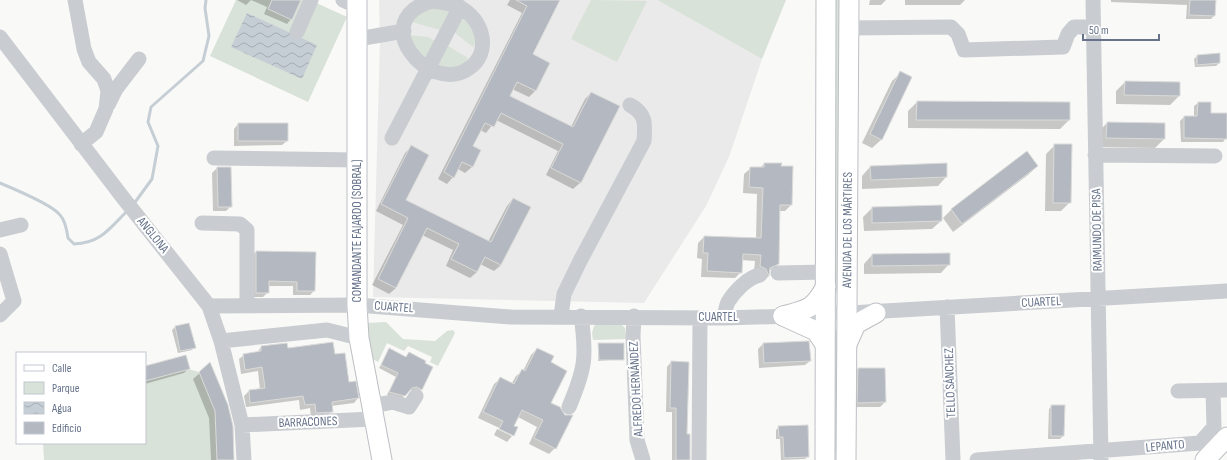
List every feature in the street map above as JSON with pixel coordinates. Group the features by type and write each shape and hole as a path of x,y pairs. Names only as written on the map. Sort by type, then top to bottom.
{"main road":[{"name":"AVENIDA DE LOS MÁRTIRES","path":"825,460 824,343 826,279 826,0"},
{"name":"AVENIDA DE LOS MÁRTIRES","path":"846,460 849,0"},
{"name":"COMANDANTE FAJARDO (SOBRAL)","path":"352,2 358,39 357,305 359,338 382,460"},
{"path":"783,316 809,308 818,301 826,279"},
{"path":"848,294 857,305 876,313"},
{"path":"847,345 856,324 876,313"},
{"path":"783,316 816,331 824,343"},
{"path":"1205,460 1227,437"}],"street":[{"path":"75,0 87,56 95,71 104,79 108,91 106,109"},
{"path":"297,32 311,0"},
{"name":"RAIMUNDO DE PISA","path":"1093,0 1101,456"},
{"path":"432,1 443,2 460,8 476,21 481,30 483,41 479,56 468,69 458,73 448,74 428,68 413,57 407,49 404,31 407,18 422,4 432,1"},
{"path":"392,138 460,8"},
{"path":"848,28 951,27 958,34 964,50 1063,47 1068,34 1074,27 1093,27"},
{"path":"358,39 404,31"},
{"name":"ANGLONA","path":"0,37 81,144 209,306 221,341 242,425 244,460"},
{"path":"81,144 96,132 116,89 139,58"},
{"path":"561,316 564,294 644,141 646,122 636,108 630,105"},
{"path":"1095,155 1215,156"},
{"path":"214,158 357,160"},
{"path":"202,223 240,224 247,230 247,306"},
{"path":"0,230 21,225"},
{"path":"0,254 14,300 0,315"},
{"path":"778,273 826,279"},
{"path":"724,318 728,302 741,287 754,276 760,274"},
{"name":"CUARTEL","path":"209,306 357,305 511,316 724,318 876,313 947,307 1227,291"},
{"name":"TELLO SÁNCHEZ","path":"947,307 953,460"},
{"path":"569,408 581,379 584,365 585,345 581,316"},
{"name":"ALFREDO HERNÁNDEZ","path":"634,316 633,336 637,440 643,460"},
{"path":"699,460 700,318"},
{"path":"221,341 327,330 359,338"},
{"path":"1178,391 1220,391"},
{"name":"LEPANTO","path":"977,460 1101,456 1200,443 1214,427 1220,391"},
{"name":"BARRACONES","path":"242,425 372,413 393,402 409,407 416,396"}],"shaded area":[{"path":"379,0 657,0 762,59 729,157 706,206 644,303 373,297 380,40"}],"green space":[{"path":"236,0 310,0 347,17 308,102 210,56"},
{"path":"591,0 647,1 617,62 571,39"},
{"path":"657,0 786,0 762,59"},
{"path":"833,0 843,0 843,282 837,293 832,284"},
{"path":"433,6 451,9 443,31 412,22 417,14"},
{"path":"466,18 478,38 473,47 455,33 461,20"},
{"path":"409,35 428,37 437,42 424,61"},
{"path":"448,46 468,58 462,68 454,71 438,65"},
{"path":"386,322 403,339 435,341 447,331 453,330 455,333 438,366 430,362 432,357 408,346 404,351 387,343 378,362 371,358 367,323"},
{"path":"598,323 622,325 625,328 626,339 593,340 592,333 594,326"},
{"path":"837,329 841,335 840,447 836,454 831,449 832,334"},
{"path":"188,369 199,372 216,413 217,460 44,460 43,444 146,444 146,381"}],"water":[{"path":"247,13 317,45 302,79 231,47"}],"building":[{"path":"272,0 301,0 292,20 268,9"},
{"path":"516,0 560,0 533,54 550,63 536,91 517,82 510,96 573,127 591,92 620,106 581,183 551,168 563,144 501,113 494,127 485,123 473,146 481,150 473,167 462,162 454,178 444,172 527,6"},
{"path":"1190,0 1216,0 1215,16 1189,15"},
{"path":"1220,53 1220,63 1197,65 1197,55"},
{"path":"900,71 912,77 882,140 870,134"},
{"path":"1125,81 1180,82 1180,96 1124,95"},
{"path":"917,101 1070,102 1070,120 916,120"},
{"path":"1198,102 1211,102 1211,113 1227,113 1227,139 1184,138 1184,116 1197,116"},
{"path":"1107,122 1165,123 1165,139 1106,138"},
{"path":"238,123 288,123 288,141 238,141"},
{"path":"1054,144 1072,144 1071,203 1053,203"},
{"path":"411,145 429,155 406,200 491,242 513,198 531,207 501,265 485,257 477,272 451,259 459,244 427,228 396,288 378,279 408,218 381,204"},
{"path":"1027,151 1038,166 962,224 951,209"},
{"path":"764,163 782,163 781,166 793,166 792,205 780,205 779,264 770,268 769,276 766,269 760,266 761,255 743,254 742,273 707,271 708,253 703,253 704,236 761,238 763,188 749,187 750,167 764,167"},
{"path":"947,163 947,177 871,180 870,166"},
{"path":"217,167 231,167 232,207 218,207"},
{"path":"942,205 942,221 872,223 872,207"},
{"path":"256,251 316,252 315,291 297,291 297,282 269,281 269,293 256,293"},
{"path":"950,253 950,265 872,266 872,254"},
{"path":"189,323 196,348 180,351 175,326"},
{"path":"809,341 811,361 764,363 763,343"},
{"path":"333,342 335,354 345,353 349,382 356,381 359,398 332,402 333,412 316,413 315,404 305,405 303,396 250,403 249,390 265,388 262,367 245,370 243,354 261,351 261,346 287,343 288,348"},
{"path":"598,343 624,343 624,360 599,360"},
{"path":"389,348 406,357 409,352 426,361 425,363 433,367 422,390 417,387 412,388 405,396 389,392 398,373 381,365"},
{"path":"537,348 554,356 551,362 567,371 551,403 560,407 565,415 573,415 556,449 534,438 543,420 522,410 514,426 518,427 514,436 499,429 503,421 483,412 500,377 514,384 522,369 525,371"},
{"path":"186,355 190,369 146,381 146,366"},
{"path":"671,361 689,362 687,434 690,434 690,460 676,460 676,408 670,408"},
{"path":"210,362 228,405 233,426 234,460 217,460 215,411 199,372"},
{"path":"858,368 885,368 886,402 857,403"},
{"path":"1051,405 1065,405 1064,436 1051,436"},
{"path":"808,425 809,457 784,458 783,437 779,437 778,426"}],"waterway":[{"path":"133,205 152,179 158,146 148,122 151,107 203,61 209,36 205,8 206,0"},
{"path":"0,183 32,197 56,211 63,220 68,238 74,244 83,243 98,238 128,210"}]}
